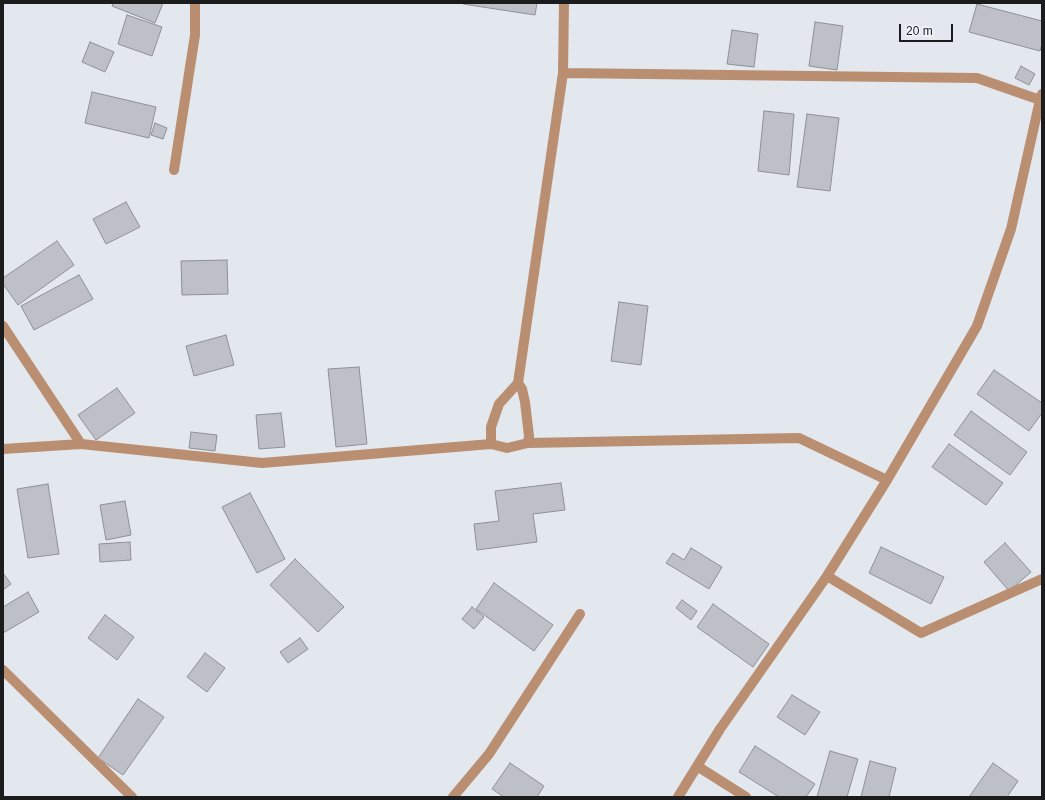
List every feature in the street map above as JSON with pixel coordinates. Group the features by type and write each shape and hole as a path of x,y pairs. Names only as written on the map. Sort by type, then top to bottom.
{"street":[{"path":"174,170 196,35 195,3"},
{"path":"491,444 491,427 499,404 518,383 562,73 564,3"},
{"path":"562,73 977,78 1041,97 1011,229 978,326 887,480 827,576 720,729 678,797"},
{"path":"3,326 81,444"},
{"path":"518,383 522,389 525,402 529,436 528,443"},
{"path":"3,449 81,444 262,463 491,444 507,448 528,443 799,438 887,480"},
{"path":"827,576 921,633 1042,579"},
{"path":"453,797 489,754 580,614"},
{"path":"3,670 128,796"},
{"path":"697,766 746,797"}],"building":[{"path":"113,3 163,3 155,23 112,6"},
{"path":"463,3 537,3 535,15"},
{"path":"977,4 1042,21 1042,44 1040,51 969,32"},
{"path":"127,15 162,27 152,56 118,44"},
{"path":"815,22 843,26 837,70 809,66"},
{"path":"732,30 758,34 754,67 727,64"},
{"path":"90,42 114,52 105,72 82,62"},
{"path":"1021,66 1035,74 1029,85 1015,78"},
{"path":"92,92 156,107 149,138 85,123"},
{"path":"764,111 794,114 789,175 758,171"},
{"path":"807,114 839,118 830,191 797,187"},
{"path":"155,123 167,128 163,139 151,135"},
{"path":"126,202 140,227 106,244 93,219"},
{"path":"57,241 74,265 18,305 3,284 3,278"},
{"path":"227,260 228,294 182,295 181,261"},
{"path":"79,275 93,299 34,330 21,306"},
{"path":"619,302 648,306 641,365 611,361"},
{"path":"226,335 234,365 194,376 186,346"},
{"path":"359,367 367,444 336,447 328,369"},
{"path":"994,370 1042,403 1042,413 1029,431 977,394"},
{"path":"117,388 135,413 96,440 78,415"},
{"path":"971,411 1027,452 1010,475 954,435"},
{"path":"281,413 285,447 259,449 256,415"},
{"path":"191,432 217,435 215,451 189,448"},
{"path":"949,444 1003,483 986,505 932,467"},
{"path":"561,483 565,510 533,514 537,542 477,550 474,524 499,521 495,491"},
{"path":"48,484 59,554 28,558 17,489"},
{"path":"250,493 285,559 257,573 222,507"},
{"path":"125,501 131,535 106,540 100,505"},
{"path":"130,542 131,560 100,562 99,544"},
{"path":"1005,543 1031,572 1009,591 984,562"},
{"path":"881,547 944,577 931,604 869,573"},
{"path":"691,548 722,567 709,589 666,563 673,553 684,560"},
{"path":"295,559 344,607 318,632 270,585"},
{"path":"3,573 11,584 3,590"},
{"path":"494,583 553,625 534,651 476,609"},
{"path":"28,592 39,612 3,633 3,607"},
{"path":"682,600 697,611 691,620 676,608"},
{"path":"713,604 769,644 753,667 697,627"},
{"path":"472,607 484,617 474,629 462,619"},
{"path":"105,615 134,637 117,660 88,638"},
{"path":"300,638 308,649 288,663 280,652"},
{"path":"205,653 225,668 207,692 187,677"},
{"path":"792,695 820,712 805,735 777,717"},
{"path":"138,699 164,717 123,775 98,758"},
{"path":"755,746 815,784 806,797 779,797 739,772"},
{"path":"830,751 858,759 847,797 817,797"},
{"path":"870,761 896,768 889,797 861,797"},
{"path":"510,763 544,786 537,797 504,797 492,789"},
{"path":"993,763 1018,781 1007,797 969,797"}]}
